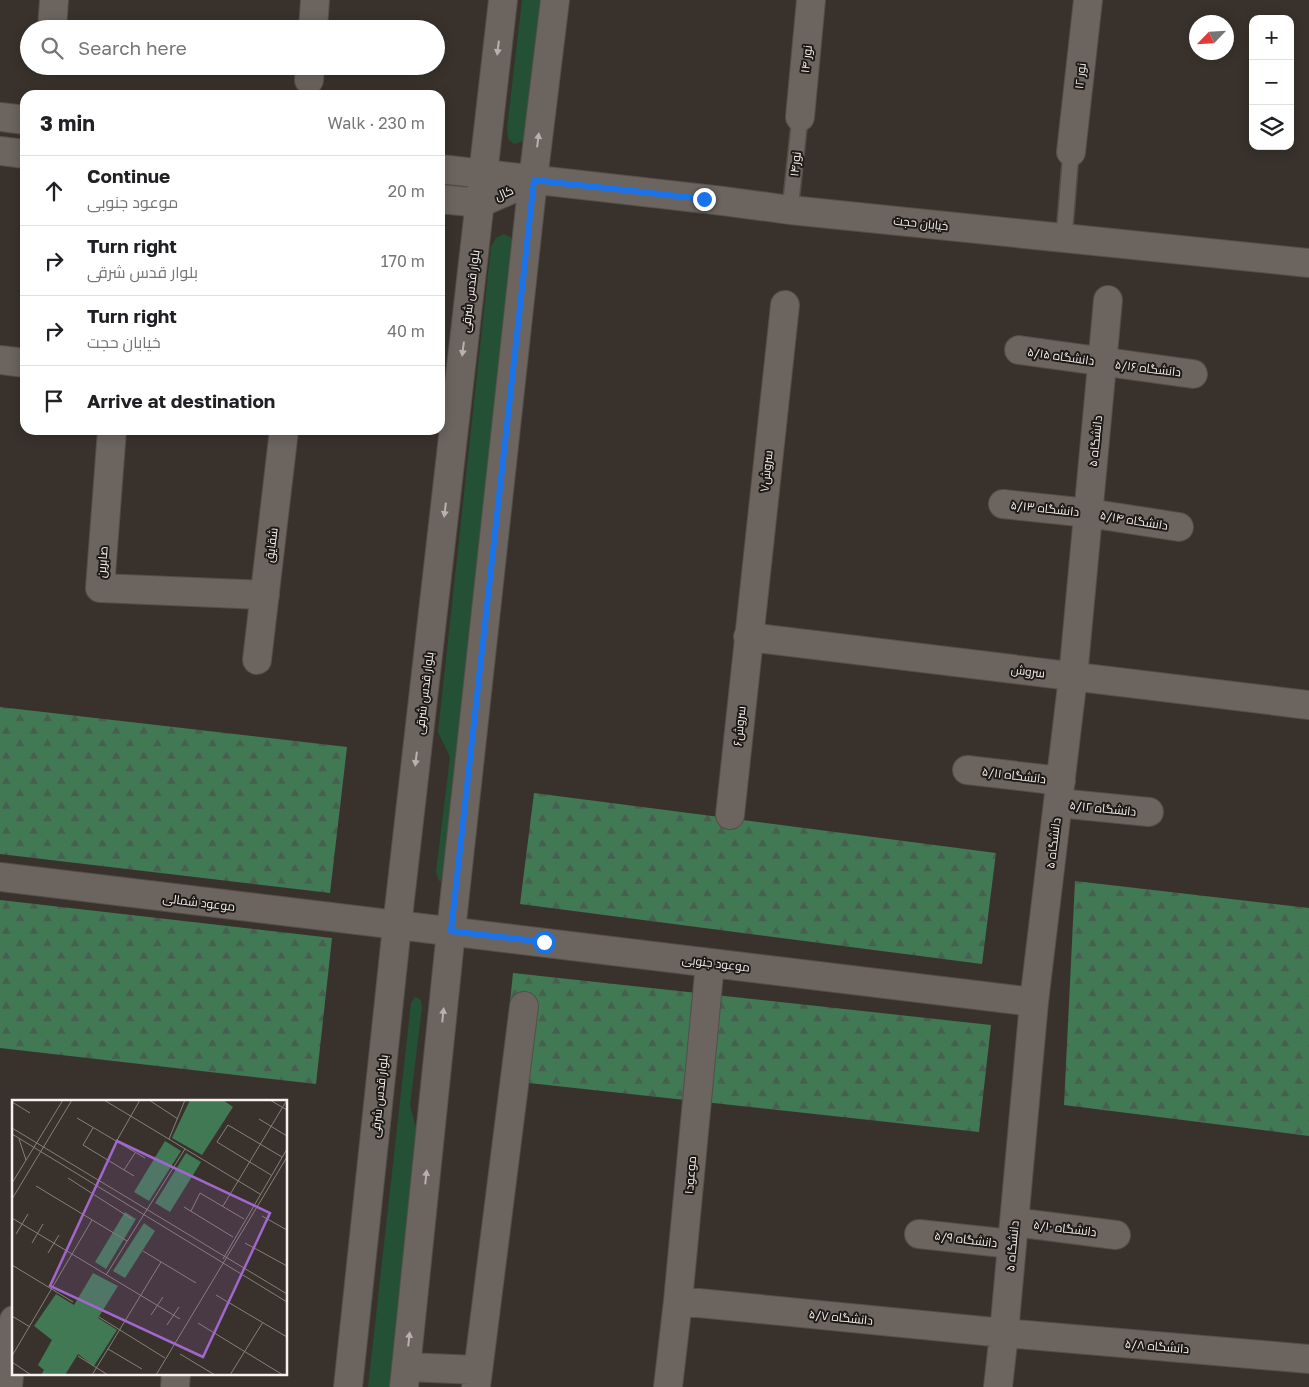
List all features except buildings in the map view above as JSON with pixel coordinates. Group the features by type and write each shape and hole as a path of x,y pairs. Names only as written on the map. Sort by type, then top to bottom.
{"street":[{"path":"53,20 54,0"},
{"path":"313,20 315,0"},
{"name":"بلوار قدس شرقی","path":"348,1387 397,926 503,0"},
{"path":"524,1006 477,1379 405,1377 451,931 555,0"},
{"name":"نور ۱۴","path":"800,117 811,0"},
{"name":"نور ۱۲","path":"1071,152 1088,0"},
{"path":"0,117 20,119"},
{"path":"0,151 20,153"},
{"name":"کال","path":"445,170 534,180"},
{"name":"کال","path":"445,200 480,203 534,180"},
{"name":"خیابان حجت","path":"534,180 790,210 1309,263"},
{"name":"دانشگاه ۵","path":"998,1387 1034,1002 1073,677 1108,300"},
{"name":"سروش۷","path":"748,637 785,306"},
{"name":"دانشگاه ۵/۱۵","path":"1019,350 1103,362"},
{"path":"0,360 20,362"},
{"name":"دانشگاه ۵/۱۶","path":"1103,362 1193,374"},
{"name":"صابرین","path":"112,435 100,588 265,595"},
{"name":"شقایق","path":"257,660 283,435"},
{"name":"دانشگاه ۵/۱۳","path":"1003,504 1088,513"},
{"name":"دانشگاه ۵/۱۴","path":"1088,513 1179,527"},
{"name":"سروش","path":"748,637 1309,705"},
{"name":"سروش۶","path":"730,815 748,637"},
{"name":"دانشگاه ۵/۱۱","path":"967,770 1059,792"},
{"name":"دانشگاه ۵/۱۲","path":"1059,792 1149,812"},
{"name":"موعود شمالی","path":"0,877 397,926"},
{"name":"موعود جنوبی","path":"397,926 1034,1002"},
{"name":"موعود۱","path":"668,1387 710,963"},
{"name":"دانشگاه ۵/۹","path":"920,1234 1013,1233"},
{"name":"دانشگاه ۵/۱۰","path":"1013,1233 1116,1234"},
{"name":"دانشگاه ۵/۷","path":"678,1301 1004,1333"},
{"name":"دانشگاه ۵/۸","path":"1004,1333 1309,1360"},
{"path":"8,1387 12,1342"},
{"path":"175,1387 176,1374"}],"lane":[{"name":"نور۱۴","path":"790,210 800,117"},
{"path":"1064,237 1071,152"}],"green space":[{"path":"522,0 541,0 526,130 523,141 514,144 508,139 507,128"},
{"path":"503,234 510,237 513,243 445,880 439,881 436,872 450,757 438,732 491,247 496,238"},
{"path":"0,707 347,747 330,893 0,854"},
{"path":"534,793 996,853 982,964 520,904"},
{"path":"1075,881 1309,908 1309,1136 1064,1105"},
{"path":"0,900 332,938 316,1084 0,1048"},
{"path":"513,973 991,1025 979,1132 502,1080"},
{"path":"415,997 421,1000 422,1007 410,1106 418,1135 391,1387 368,1387 411,1003"}],"route":[{"path":"544,942 451,931 534,180 704,199"}]}
